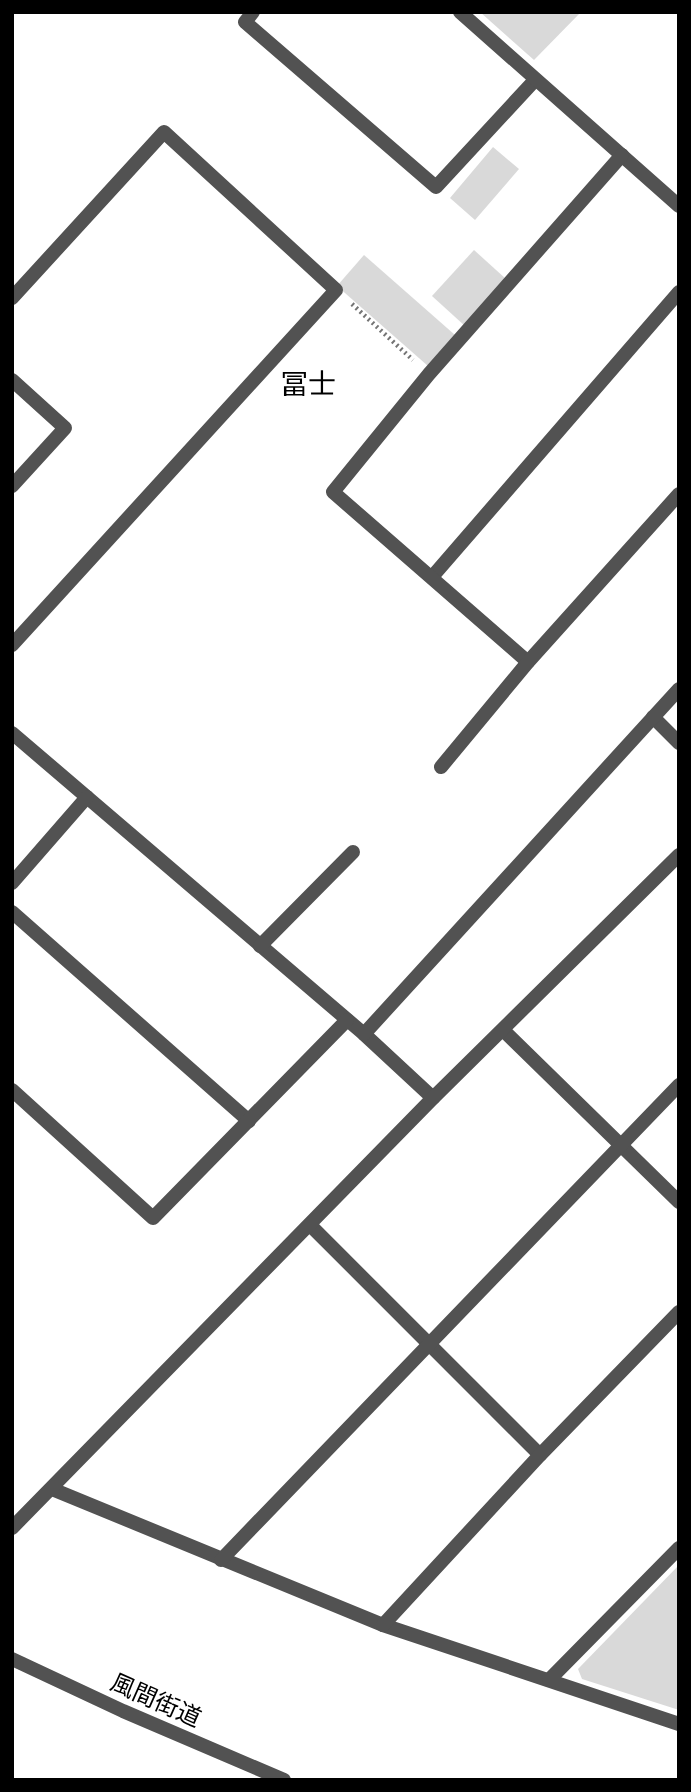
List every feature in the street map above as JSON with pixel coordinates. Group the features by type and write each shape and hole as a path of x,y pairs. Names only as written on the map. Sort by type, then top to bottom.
{"street":[{"path":"253,12 245,22 436,187 535,80"},
{"path":"460,12 679,206"},
{"path":"12,298 164,132 336,290 12,645"},
{"path":"528,662 333,492 429,374 622,155"},
{"path":"432,577 679,292"},
{"path":"12,380 65,428 12,486"},
{"path":"441,767 528,662 679,494"},
{"path":"364,1034 679,689"},
{"path":"653,717 679,743"},
{"path":"12,733 364,1034 433,1098"},
{"path":"12,883 87,797"},
{"path":"260,946 353,852"},
{"path":"12,1528 433,1098 679,855"},
{"path":"12,912 249,1121"},
{"path":"12,1090 153,1218 347,1020"},
{"path":"503,1030 679,1202"},
{"path":"221,1559 679,1085"},
{"path":"310,1225 540,1455"},
{"path":"383,1625 540,1455 679,1312"},
{"path":"52,1489 383,1625 679,1724"},
{"path":"548,1680 679,1548"},
{"name":"風間街道","path":"12,1659 123,1711 284,1780"}],"path":[{"path":"336,290 429,374"}],"shaded area":[{"path":"480,12 581,12 534,60"},
{"path":"493,147 519,169 475,220 450,198"},
{"path":"474,250 506,279 465,326 432,296"},
{"path":"364,255 455,335 428,366 337,286"},
{"path":"679,1565 679,1710 582,1679 578,1669"}],"district":[{"name":"冨士","path":"308,384"}]}
